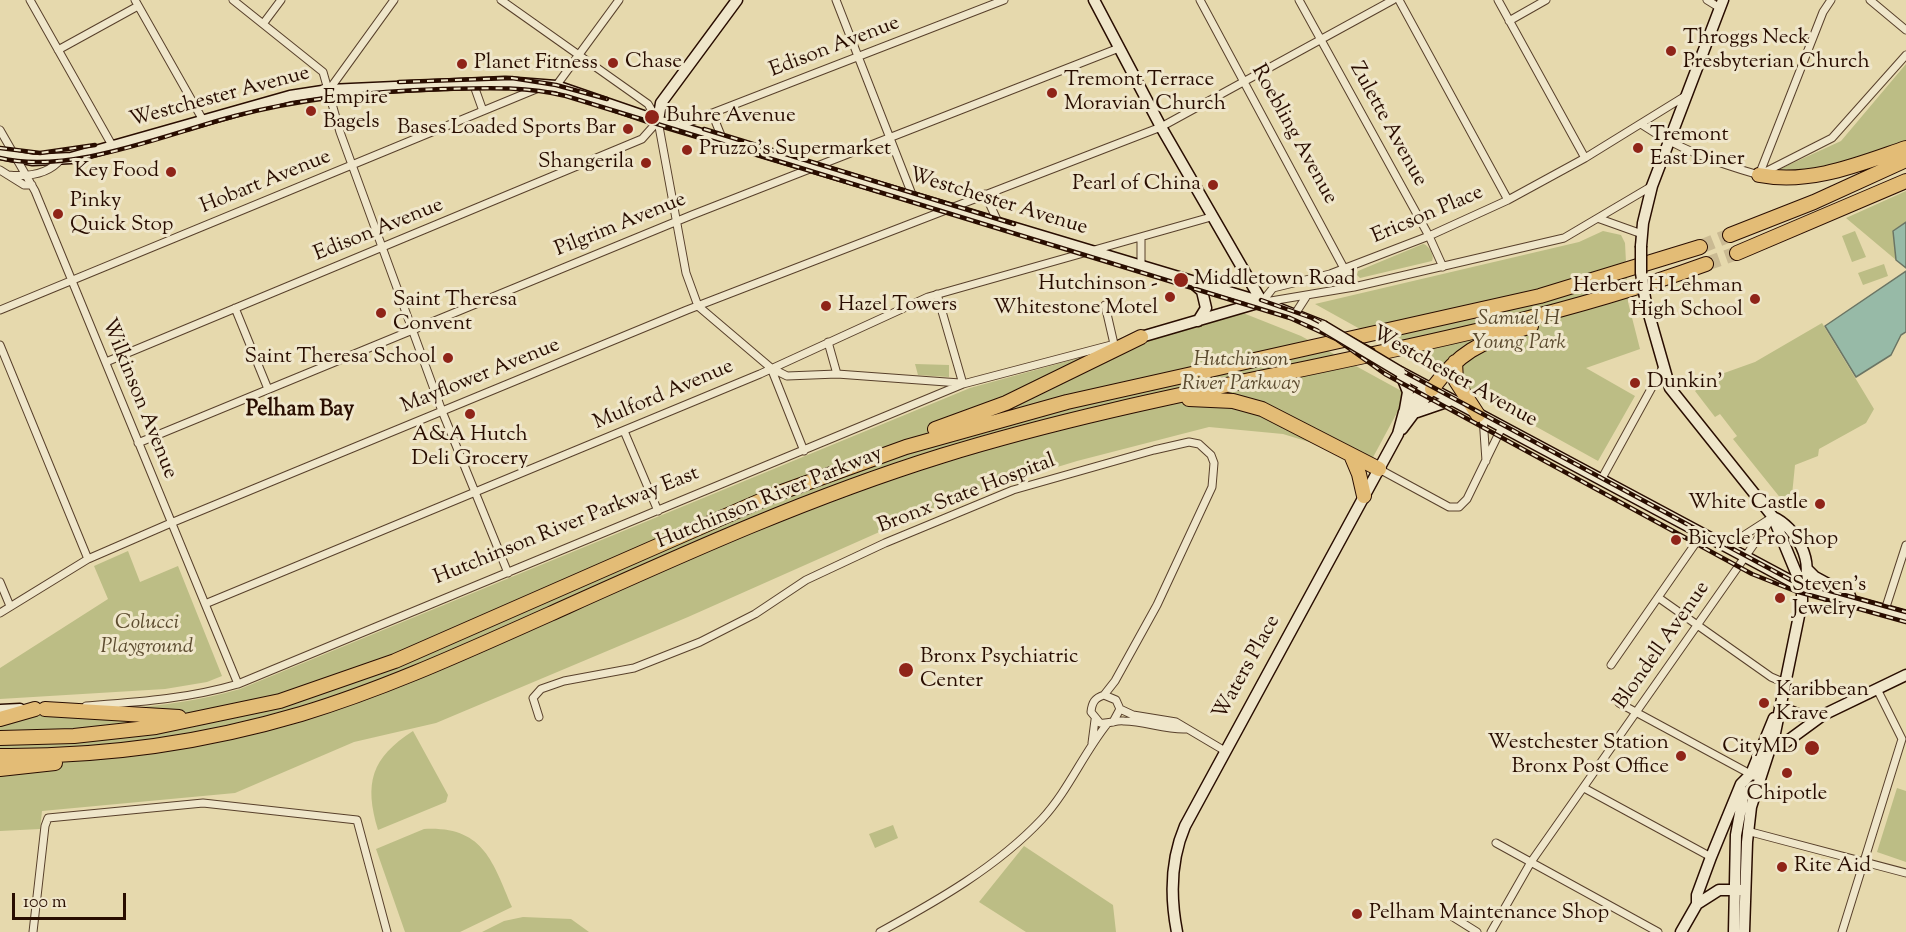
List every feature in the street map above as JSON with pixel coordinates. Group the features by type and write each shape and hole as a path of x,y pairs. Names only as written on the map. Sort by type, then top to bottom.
{"highway":[{"path":"1759,175 1780,178 1815,176 1906,148"},
{"path":"1731,236 1906,160"},
{"path":"1737,253 1822,219 1906,181"},
{"name":"Hutchinson River Parkway","path":"0,738 101,734 211,717 280,701 395,661 766,498 851,466 943,436 1068,402 1558,292 1700,247"},
{"name":"Hutchinson River Parkway","path":"0,756 101,753 207,737 274,722 335,703 476,647 741,529 845,488 974,446 1175,397 1450,337 1573,306 1706,264"},
{"path":"1429,387 1470,350 1573,306"},
{"path":"851,466 913,437 1005,403 1141,337"},
{"path":"1455,362 1456,381 1481,416"},
{"path":"1175,397 1250,404 1280,416 1379,469"},
{"path":"1351,455 1359,474 1364,496"},
{"path":"0,719 40,709 121,715 211,717"},
{"path":"0,769 45,765 101,753"}],"main road":[{"path":"658,121 661,103 738,0"},
{"path":"1094,0 1211,217 1264,299 1141,337"},
{"path":"1721,4 1652,186 1642,234 1641,273 1662,369 1670,388 1773,517 1802,587 1802,601 1780,707 1737,820 1744,932"},
{"name":"Westchester Avenue","path":"0,154 16,158 61,159 204,122 290,96 329,90 473,83 550,86 1194,284 1264,299 1323,326 1400,372 1802,587 1906,616"},
{"path":"1194,284 1202,291 1206,308 1198,321"},
{"path":"1400,372 1408,392 1404,412"},
{"name":"Waters Place","path":"1177,932 1172,894 1176,849 1188,821 1398,434 1417,412 1429,387"},
{"name":"Waters Place","path":"1398,434 1404,412 1429,387"},
{"path":"1417,412 1452,400"},
{"path":"1773,517 1783,521 1797,540 1807,569 1806,580 1802,587"},
{"name":"Westchester Avenue","path":"1807,569 1815,577 1869,606"},
{"path":"1766,748 1782,745 1823,715 1906,675"},
{"path":"1780,707 1800,715 1823,715"},
{"name":"Hutchinson River Parkway East","path":"0,710 40,709"},
{"path":"1734,932 1751,807 1752,778"},
{"path":"1697,904 1697,896 1711,857 1741,784 1752,778"},
{"path":"1681,932 1697,904 1719,890 1740,890"}],"street":[{"path":"30,0 113,147"},
{"path":"232,0 323,72 340,132 412,330 442,411 508,573"},
{"path":"263,24 281,0"},
{"path":"329,90 394,0"},
{"path":"550,86 578,56 619,0"},
{"path":"836,0 913,197"},
{"name":"Edison Avenue","path":"679,126 1004,0"},
{"name":"Roebling Avenue","path":"1200,0 1346,268 1354,288"},
{"name":"Zulette Avenue","path":"1299,0 1429,236 1443,267"},
{"name":"Mayflower Avenue","path":"0,613 88,559 171,523 698,306 1161,127 1393,0"},
{"path":"1399,0 1508,200"},
{"path":"1498,0 1585,158"},
{"path":"1509,21 1546,0"},
{"path":"1707,0 1721,4"},
{"path":"1759,175 1823,12 1831,0"},
{"path":"1870,0 1906,30"},
{"path":"504,1 648,104 658,121 686,273 698,306 771,368 787,376 837,374 963,384 937,294"},
{"path":"58,50 136,3 204,122"},
{"name":"Pilgrim Avenue","path":"138,443 677,221 1119,48"},
{"path":"1641,124 1668,142 1723,165 1759,175 1833,138 1906,55"},
{"path":"473,83 483,111"},
{"name":"Hobart Avenue","path":"0,310 483,111 550,86"},
{"name":"Ericson Place","path":"1264,299 1273,288 1346,268 1429,236 1508,200 1585,158 1687,95"},
{"path":"712,113 722,138"},
{"name":"Edison Avenue","path":"106,362 642,139 658,121"},
{"name":"Wilkinson Avenue","path":"0,130 32,185 238,684"},
{"path":"1767,155 1776,166"},
{"name":"Westchester Avenue","path":"8,175 27,177 54,168 61,159"},
{"name":"Westchester Avenue","path":"0,170 24,185 32,185"},
{"path":"1264,299 1306,297 1354,288 1564,238 1652,186"},
{"path":"986,194 998,222"},
{"name":"Mulford Avenue","path":"204,604 624,431 937,294 1211,217"},
{"path":"1599,219 1642,234"},
{"path":"1141,237 1141,267"},
{"path":"1295,314 1306,297"},
{"path":"1104,305 1114,344"},
{"path":"235,308 268,389"},
{"name":"Hutchinson River Parkway East","path":"40,709 164,701 201,695 238,684 963,384 1141,337"},
{"path":"828,342 837,374"},
{"path":"0,345 88,559"},
{"path":"771,368 804,451"},
{"path":"1601,480 1662,369"},
{"path":"1481,416 1486,464"},
{"path":"1379,469 1449,507 1459,507 1467,499 1486,464 1502,427"},
{"path":"624,431 658,511"},
{"name":"Bronx State Hospital","path":"539,717 533,698 541,689 597,673 634,668 700,642 755,614 806,580 885,543 1033,483 1154,450 1189,442 1199,444 1211,455 1215,463 1212,487 1157,605 1116,681 1104,695"},
{"path":"1726,547 1773,517"},
{"name":"Blondell Avenue","path":"1491,932 1531,862 1773,517"},
{"path":"1611,665 1702,534"},
{"path":"1885,610 1906,545"},
{"path":"0,582 10,606"},
{"path":"1659,598 1772,677 1785,683"},
{"name":"Bronx State Hospital","path":"1116,681 1116,700"},
{"path":"1842,932 1903,747 1902,739 1877,689"},
{"path":"1092,743 1095,720 1091,712 1091,704 1096,697 1104,695 1116,700 1120,709 1133,715 1176,722 1225,751"},
{"path":"1619,703 1752,778"},
{"path":"880,932 945,895 1017,842 1058,799 1092,743 1120,709"},
{"path":"1095,720 1110,723 1123,720 1172,729 1186,729"},
{"path":"1584,788 1711,857"},
{"path":"33,932 48,818 202,803 357,820 387,932"},
{"path":"1747,831 1906,873"},
{"path":"1496,843 1658,932"},
{"path":"1453,917 1477,932"}],"green space":[{"path":"1906,64 1906,144 1838,168 1771,173 1841,141"},
{"path":"1906,191 1906,222 1893,231 1896,260 1846,218"},
{"name":"Samuel H Young Park","path":"1603,231 1621,235 1625,243 1628,302 1640,349 1586,368 1635,396 1598,461 1315,304 1579,242"},
{"path":"1855,231 1866,257 1852,262 1842,236"},
{"path":"1423,244 1431,251 1432,261 1360,278 1357,275 1358,271"},
{"path":"1884,264 1888,276 1863,285 1858,273"},
{"name":"Hutchinson River Parkway","path":"1243,313 1301,336 1407,394 1371,461 1283,434 1209,427 1077,461 956,498 688,617 436,723 354,742 235,793 42,811 40,829 0,831 0,714 151,706 211,697 240,689 970,388"},
{"path":"1822,323 1874,409 1866,423 1819,449 1818,456 1795,465 1792,495 1782,500 1733,439 1737,436 1720,414 1715,417 1695,391 1713,377 1755,362"},
{"path":"915,364 949,365 949,377 918,375"},
{"name":"Colucci Playground","path":"128,551 140,582 178,566 222,676 207,682 165,689 0,699 0,668 108,599 94,566"},
{"path":"413,731 448,795 446,802 378,830 372,798 374,773 388,751"},
{"path":"1897,788 1906,791 1906,862 1877,852"},
{"path":"893,825 898,838 875,848 869,834"},
{"path":"424,829 460,833 483,849 512,907 460,932 405,932 376,849"},
{"path":"1024,846 1113,905 1116,932 1026,932 979,902"},
{"path":"523,917 571,919 589,932 482,932 504,921"}],"shaded area":[{"path":"1906,222 1906,268 1896,260 1893,231"},
{"path":"1906,271 1906,332 1901,335 1891,355 1856,377 1825,326"}],"tunnel":[{"path":"1700,247 1730,235"},
{"path":"1706,264 1737,253"}],"railway":[{"path":"399,82 512,78 556,85 607,99"},
{"path":"0,158 28,162 87,157 149,142 235,116 287,104 338,96 417,90 490,88 520,89 566,96 1290,318 1336,339 1385,374 1752,574 1795,591 1906,622"},
{"path":"704,129 1014,224"},
{"path":"0,148 40,153 95,145"},
{"path":"1261,300 1312,318 1373,350"},
{"path":"1364,350 1800,585"},
{"path":"1795,578 1823,589 1906,612"}],"place":[{"name":"Throggs Neck Presbyterian Church","path":"1671,51"},
{"name":"Chase","path":"613,63"},
{"name":"Planet Fitness","path":"462,64"},
{"name":"Tremont Terrace Moravian Church","path":"1052,93"},
{"name":"Empire Bagels","path":"311,111"},
{"name":"Buhre Avenue","path":"652,117"},
{"name":"Bases Loaded Sports Bar","path":"628,129"},
{"name":"Tremont East Diner","path":"1638,148"},
{"name":"Pruzzo's Supermarket","path":"687,150"},
{"name":"Shangerila","path":"646,163"},
{"name":"Key Food","path":"171,172"},
{"name":"Pearl of China","path":"1213,185"},
{"name":"Pinky Quick Stop","path":"58,214"},
{"name":"Middletown Road","path":"1181,280"},
{"name":"Hutchinson - Whitestone Motel","path":"1170,297"},
{"name":"Herbert H Lehman High School","path":"1755,299"},
{"name":"Hazel Towers","path":"826,306"},
{"name":"Saint Theresa Convent","path":"381,313"},
{"name":"Saint Theresa School","path":"448,358"},
{"name":"Dunkin'","path":"1635,383"},
{"name":"A&A Hutch Deli Grocery","path":"470,414"},
{"name":"White Castle","path":"1820,504"},
{"name":"Bicycle Pro Shop","path":"1676,540"},
{"name":"Steven's Jewelry","path":"1780,598"},
{"name":"Bronx Psychiatric Center","path":"906,670"},
{"name":"Karibbean Krave","path":"1764,703"},
{"name":"CityMD","path":"1812,748"},
{"name":"Westchester Station Bronx Post Office","path":"1681,756"},
{"name":"Chipotle","path":"1787,773"},
{"name":"Rite Aid","path":"1782,867"},
{"name":"Pelham Maintenance Shop","path":"1357,914"}],"district":[{"name":"Pelham Bay","path":"300,411"}]}
